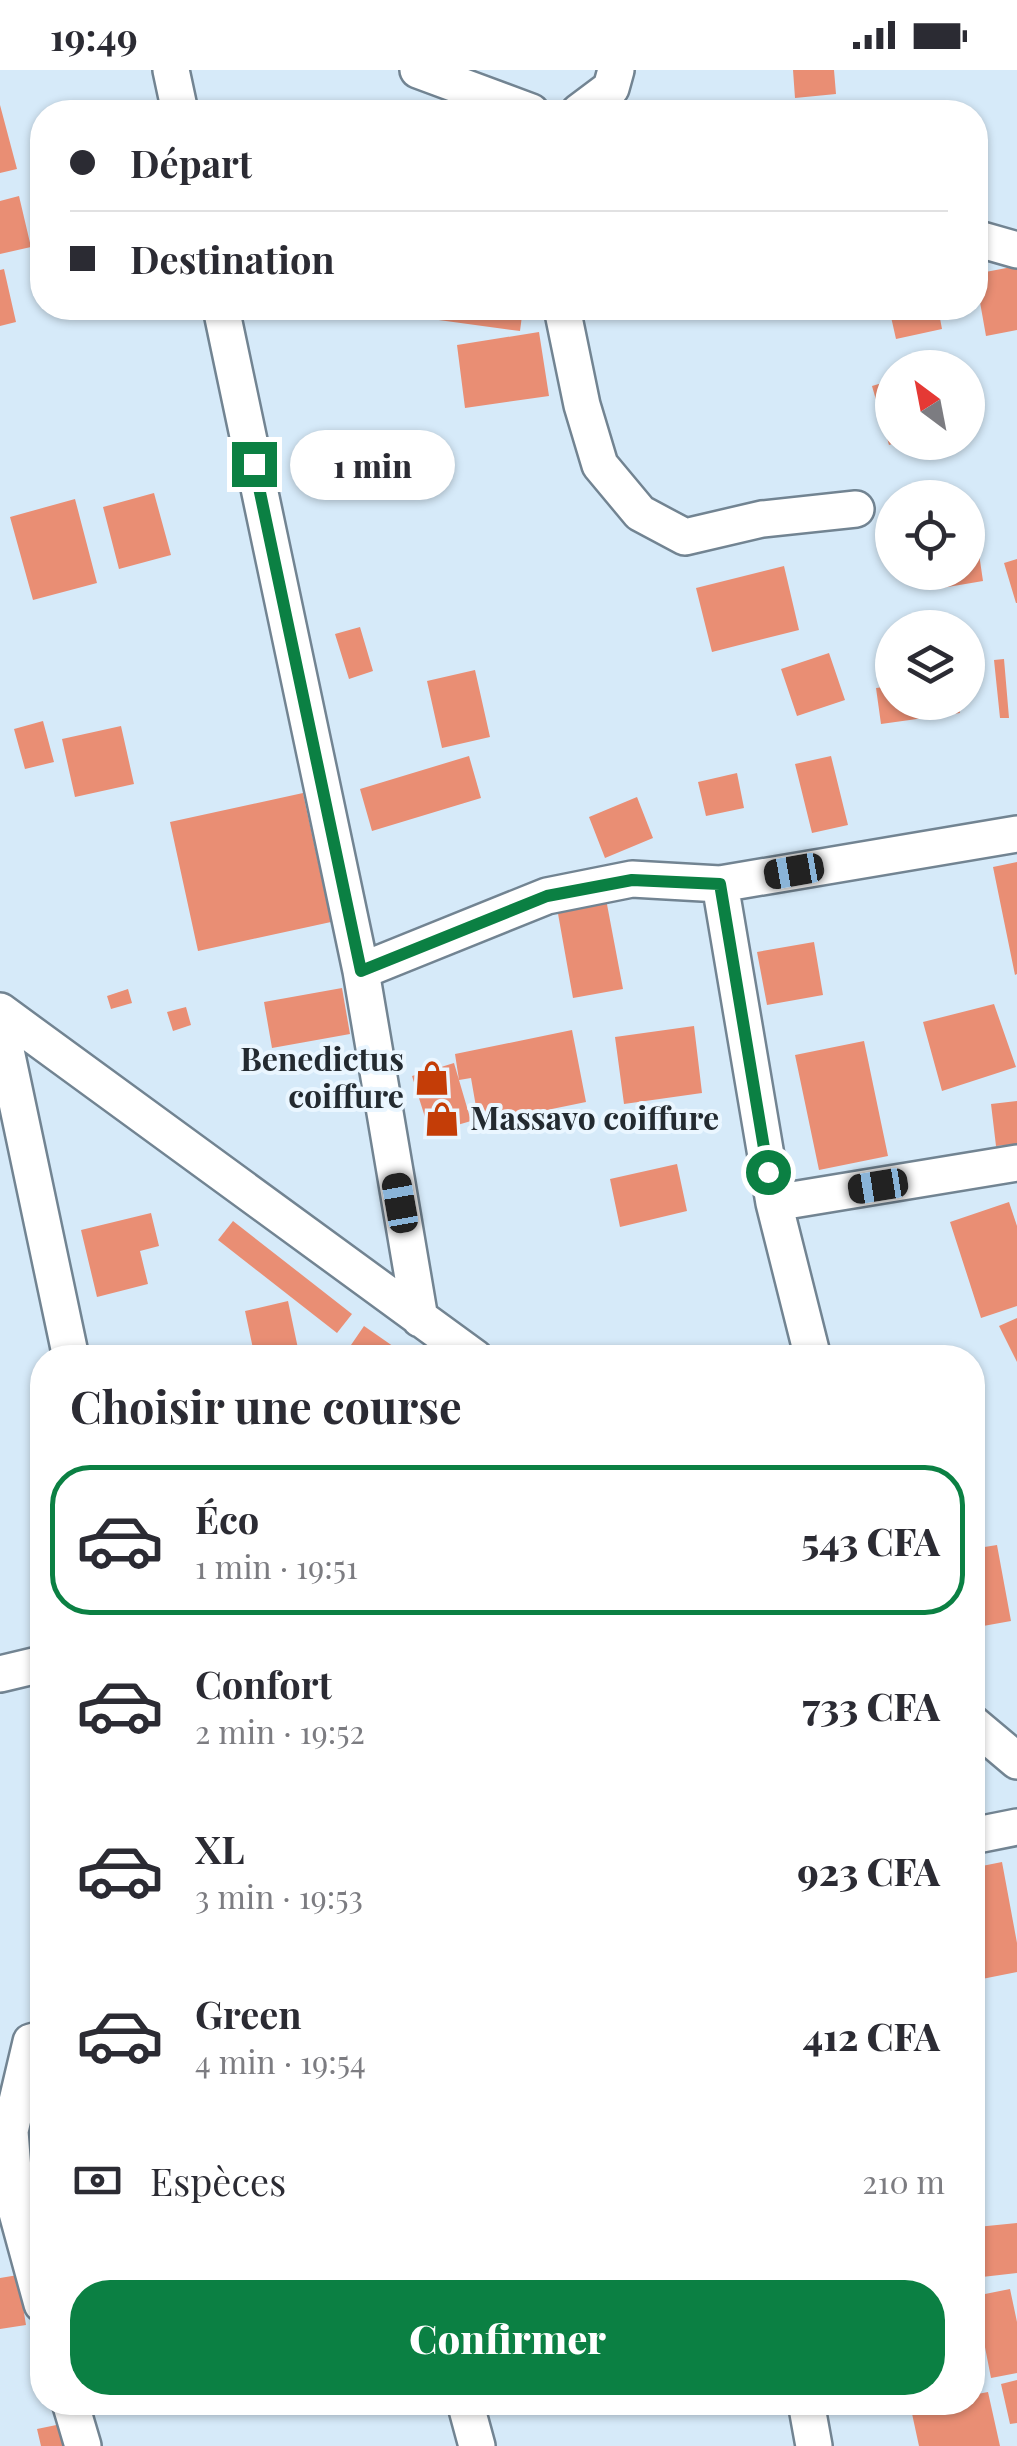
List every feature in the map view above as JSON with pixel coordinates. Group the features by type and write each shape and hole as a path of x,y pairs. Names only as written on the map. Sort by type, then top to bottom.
{"street":[{"path":"171,70 177,100"},
{"path":"418,70 499,100"},
{"path":"595,100 611,88 616,70"},
{"path":"988,242 1017,250"},
{"path":"224,320 361,971 420,1318"},
{"path":"564,320 582,406 600,464 640,512 685,537 762,519 856,509"},
{"path":"361,971 547,896 632,880 720,884 1017,834"},
{"path":"720,884 774,1203 809,1345"},
{"path":"0,1011 457,1345"},
{"path":"0,1022 68,1345"},
{"path":"774,1203 1017,1162"},
{"path":"0,1674 30,1667"},
{"path":"985,1734 1017,1760"},
{"path":"985,1833 1017,1826"},
{"path":"25,2043 10,2132 16,2209 30,2260"},
{"path":"74,2415 82,2446"},
{"path":"470,2415 478,2446"},
{"path":"808,2415 814,2446"}],"building":[{"path":"793,70 834,70 836,94 795,98"},
{"path":"0,105 17,169 0,173"},
{"path":"19,196 30,247 0,254 0,201"},
{"path":"1017,266 1017,330 986,336 983,320 988,320 988,272"},
{"path":"4,269 16,322 0,326 0,270"},
{"path":"439,320 521,320 520,331"},
{"path":"892,320 940,320 942,329 896,339"},
{"path":"539,332 549,396 465,408 457,345"},
{"path":"154,493 171,555 119,569 103,507"},
{"path":"75,499 97,583 33,600 10,517"},
{"path":"1017,559 1017,603 1016,603 1004,563"},
{"path":"784,566 799,630 712,652 696,588"},
{"path":"360,627 373,671 349,679 335,634"},
{"path":"829,653 845,700 797,716 781,669"},
{"path":"1004,659 1009,718 1000,718 994,660"},
{"path":"475,670 490,737 442,748 427,681"},
{"path":"43,721 54,762 25,769 14,729"},
{"path":"121,726 134,784 75,797 62,739"},
{"path":"469,756 481,798 372,831 360,789"},
{"path":"831,756 848,825 812,833 795,764"},
{"path":"737,773 744,808 706,816 698,782"},
{"path":"303,793 331,922 198,951 170,822"},
{"path":"637,797 653,838 605,858 589,817"},
{"path":"1017,862 1017,974 1015,975 993,867"},
{"path":"606,899 623,989 573,998 557,908"},
{"path":"814,942 823,995 767,1005 757,952"},
{"path":"342,988 350,1034 272,1048 264,1002"},
{"path":"128,989 132,1003 111,1009 107,996"},
{"path":"994,1004 1016,1067 942,1091 923,1022"},
{"path":"186,1007 191,1025 173,1031 167,1012"},
{"path":"694,1026 702,1093 624,1104 615,1037"},
{"path":"572,1030 586,1102 479,1124 471,1078 459,1080 455,1054"},
{"path":"864,1041 888,1156 819,1170 795,1055"},
{"path":"454,1063 471,1121 430,1133 412,1076"},
{"path":"1017,1101 1017,1144 996,1146 991,1104"},
{"path":"677,1164 687,1211 620,1227 610,1179"},
{"path":"1009,1202 1017,1226 1017,1306 981,1318 950,1222"},
{"path":"151,1213 159,1246 140,1251 148,1284 97,1297 81,1230"},
{"path":"233,1221 352,1314 337,1333 218,1240"},
{"path":"288,1301 297,1345 252,1345 245,1311"},
{"path":"1017,1318 1017,1362 999,1326"},
{"path":"364,1326 391,1345 351,1345"},
{"path":"997,1545 1011,1621 985,1626 985,1547"},
{"path":"1002,1862 1017,1943 1017,1972 985,1978 985,1865"},
{"path":"1017,2223 1017,2273 985,2277 985,2226"},
{"path":"18,2275 26,2325 0,2329 0,2278"},
{"path":"1010,2289 1017,2322 1017,2373 991,2378 985,2347 985,2294"},
{"path":"1017,2380 1017,2423 1010,2424 1001,2384"},
{"path":"988,2392 1000,2446 919,2446 912,2415 985,2415"},
{"path":"66,2423 72,2446 41,2446 37,2429"}],"place":[{"name":"Benedictus coiffure","path":"432,1078"},
{"name":"Massavo coiffure","path":"442,1119"}],"route":[{"path":"254,464 361,971 547,896 632,880 720,884 768,1172"}]}
